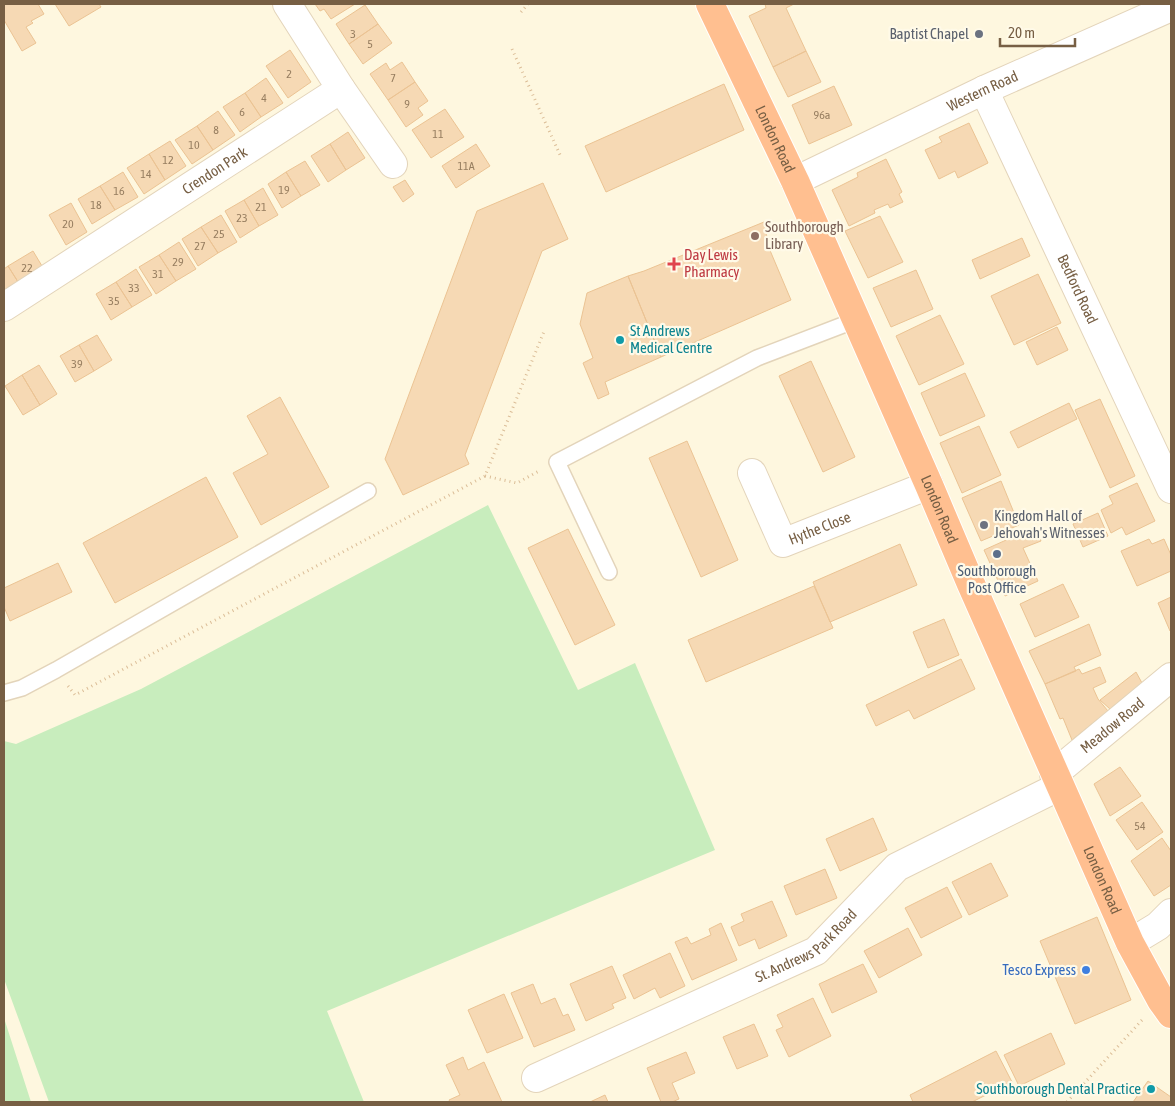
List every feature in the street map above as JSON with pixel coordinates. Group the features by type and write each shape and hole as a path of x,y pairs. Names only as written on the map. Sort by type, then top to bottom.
{"highway":[{"name":"London Road","path":"717,6 1130,943 1166,1007"}],"street":[{"path":"287,4 341,89 393,164"},
{"name":"Western Road","path":"795,181 984,90 1169,8"},
{"name":"Crendon Park","path":"4,307 341,89"},
{"name":"Bedford Road","path":"984,90 1171,489"},
{"name":"Hythe Close","path":"752,473 783,543 929,484"},
{"name":"Meadow Road","path":"1057,780 1171,677"},
{"name":"St. Andrews Park Road","path":"536,1078 816,951 897,867 1057,780"},
{"path":"1130,943 1158,926 1171,913"}],"lane":[{"path":"609,572 557,462 757,358 856,320"},
{"path":"4,693 22,688 56,670 368,492"}],"path":[{"path":"521,12 528,4"},
{"path":"512,49 560,157"},
{"path":"56,670 75,696 485,476 545,329"},
{"path":"485,476 517,483"},
{"path":"1067,1102 1166,1007"}],"green space":[{"path":"488,505 578,690 635,663 715,850 327,1011 364,1102 49,1102 4,979 4,741 16,744 141,689"},
{"path":"4,1018 31,1102 4,1102"}],"building":[{"path":"38,4 44,14 31,21 33,23 26,27 36,43 22,51 4,20 4,5"},
{"path":"55,4 99,4 101,7 69,26"},
{"path":"315,4 355,4 331,19 324,9 320,11"},
{"path":"765,4 794,4 786,8 806,51 773,67 749,16 766,8"},
{"path":"365,5 378,24 349,44 336,24"},
{"path":"378,24 392,43 363,64 349,44"},
{"path":"290,50 311,82 288,98 266,66"},
{"path":"806,51 821,82 788,97 773,67"},
{"path":"402,62 415,82 388,100 370,74 386,63 390,70"},
{"path":"266,78 283,103 261,117 245,93"},
{"path":"415,82 428,101 418,108 423,115 406,127 388,100"},
{"path":"724,84 744,130 606,192 585,146"},
{"path":"834,86 852,125 809,144 792,105"},
{"path":"245,93 261,117 240,132 223,107"},
{"path":"445,109 464,137 431,158 412,130"},
{"path":"218,111 235,135 213,150 197,126"},
{"path":"969,123 988,163 958,178 955,171 939,179 925,150 942,142 939,137"},
{"path":"197,126 213,150 192,164 175,140"},
{"path":"348,132 365,158 346,170 330,144"},
{"path":"170,141 186,166 165,180 149,154"},
{"path":"330,144 346,170 328,182 311,156"},
{"path":"476,144 490,166 456,188 442,166"},
{"path":"149,154 165,180 144,194 127,168"},
{"path":"886,159 902,192 899,194 903,202 890,208 888,204 874,210 875,213 849,226 832,190 858,177 857,173"},
{"path":"305,161 320,185 301,196 286,172"},
{"path":"123,172 138,197 115,210 100,186"},
{"path":"286,172 301,196 282,208 268,184"},
{"path":"405,180 414,194 403,202 393,187"},
{"path":"543,183 568,239 542,251 465,455 469,464 403,495 385,459 477,211"},
{"path":"100,186 115,210 92,224 78,199"},
{"path":"263,188 278,215 259,226 244,200"},
{"path":"244,200 259,226 240,238 225,211"},
{"path":"71,203 87,232 66,245 49,215"},
{"path":"221,215 237,242 218,253 201,227"},
{"path":"880,216 903,262 868,278 845,231"},
{"path":"764,222 769,248 791,300 661,357 628,276"},
{"path":"201,227 218,253 198,266 182,239"},
{"path":"1022,238 1030,256 980,279 972,260"},
{"path":"179,242 196,269 176,281 159,255"},
{"path":"33,251 45,271 20,285 8,266"},
{"path":"159,255 176,281 156,294 139,267"},
{"path":"8,266 20,285 4,295 4,269"},
{"path":"136,269 152,295 132,307 116,282"},
{"path":"916,270 933,309 891,327 873,288"},
{"path":"1038,274 1061,323 1014,345 991,296"},
{"name":"St Andrews Medical Centre","path":"628,276 661,357 605,382 609,394 598,399 583,363 593,358 580,324 587,293"},
{"path":"116,282 132,307 111,320 96,294"},
{"path":"940,315 964,364 919,385 896,336"},
{"path":"1057,327 1068,350 1037,365 1026,342"},
{"path":"97,335 112,360 94,371 79,345"},
{"path":"79,345 94,371 75,382 60,356"},
{"path":"811,361 855,457 823,472 779,376"},
{"path":"39,365 57,394 40,405 22,375"},
{"path":"965,373 985,416 940,436 921,393"},
{"path":"22,375 40,405 23,415 5,386"},
{"path":"280,397 329,487 261,525 233,473 268,454 247,416"},
{"path":"1100,399 1135,476 1110,488 1075,410"},
{"path":"1069,403 1077,419 1018,448 1010,432"},
{"path":"979,426 1001,475 962,493 940,443"},
{"path":"687,441 738,560 701,577 649,458"},
{"path":"206,477 238,537 115,603 83,543"},
{"path":"1001,481 1019,525 981,541 962,498"},
{"path":"1137,483 1155,521 1126,535 1122,527 1111,533 1101,510 1113,504 1109,496"},
{"path":"1098,513 1108,536 1083,547 1073,524"},
{"path":"1035,527 1041,541 1023,548 1038,581 1005,596 984,550"},
{"path":"568,529 615,625 575,645 528,548"},
{"path":"1149,539 1152,544 1164,539 1171,555 1171,571 1137,586 1121,551"},
{"path":"900,544 917,585 830,622 813,582"},
{"path":"58,563 72,592 10,621 4,607 4,588"},
{"path":"1063,584 1079,617 1035,637 1020,604"},
{"path":"814,586 833,628 706,682 688,640"},
{"path":"1171,597 1171,630 1170,631 1158,603"},
{"path":"944,619 959,655 928,668 913,632"},
{"path":"1089,624 1101,655 1074,667 1076,671 1045,684 1029,651"},
{"path":"961,659 975,689 914,719 909,710 876,726 866,705"},
{"path":"1100,667 1106,682 1093,688 1098,699 1108,711 1072,740 1063,718 1060,719 1045,684 1079,669 1082,674"},
{"path":"1136,672 1142,683 1110,709 1100,700"},
{"path":"1120,767 1141,796 1110,816 1094,784"},
{"path":"1142,802 1163,832 1137,850 1116,820"},
{"path":"873,818 887,850 840,871 826,839"},
{"path":"1162,838 1171,851 1171,885 1154,896 1131,861"},
{"path":"991,863 1008,896 969,915 952,882"},
{"path":"825,869 837,898 796,915 784,886"},
{"path":"947,887 962,917 921,938 905,908"},
{"path":"772,901 787,936 759,949 755,939 739,946 731,927 744,921 741,914"},
{"name":"Tesco Express","path":"1097,917 1131,1000 1075,1024 1040,941"},
{"path":"721,923 737,960 692,980 675,942 687,937 691,944 711,935 709,929"},
{"path":"908,928 922,955 879,978 864,951"},
{"path":"670,953 685,986 660,998 655,988 634,999 623,975"},
{"path":"863,964 877,992 832,1013 819,984"},
{"path":"612,966 626,998 612,1004 614,1008 586,1021 570,984"},
{"path":"533,984 541,1004 555,998 563,1016 568,1014 575,1030 534,1047 511,993"},
{"path":"504,994 523,1038 487,1053 468,1010"},
{"path":"813,998 831,1036 789,1057 776,1030 783,1027 777,1015"},
{"path":"754,1024 768,1056 737,1069 723,1037"},
{"path":"1051,1033 1065,1064 1019,1086 1004,1055"},
{"path":"996,1051 1012,1082 972,1102 913,1102 910,1095"},
{"path":"686,1052 695,1073 672,1083 679,1099 672,1102 661,1102 647,1068"},
{"path":"463,1057 468,1070 484,1062 502,1102 450,1102 449,1100 460,1095 446,1065"},
{"name":"Southborough Dental Practice","path":"1148,1081 1171,1097 1171,1102 1133,1102"},
{"path":"605,1095 608,1102 590,1102"}],"place":[{"name":"Baptist Chapel","path":"979,34"},
{"name":"Southborough Library","path":"755,236"},
{"name":"Day Lewis Pharmacy","path":"674,264"},
{"name":"St Andrews Medical Centre","path":"620,340"},
{"name":"Kingdom Hall of Jehovah's Witnesses","path":"984,525"},
{"name":"Southborough Post Office","path":"997,554"},
{"name":"Tesco Express","path":"1086,970"},
{"name":"Southborough Dental Practice","path":"1151,1089"}]}
